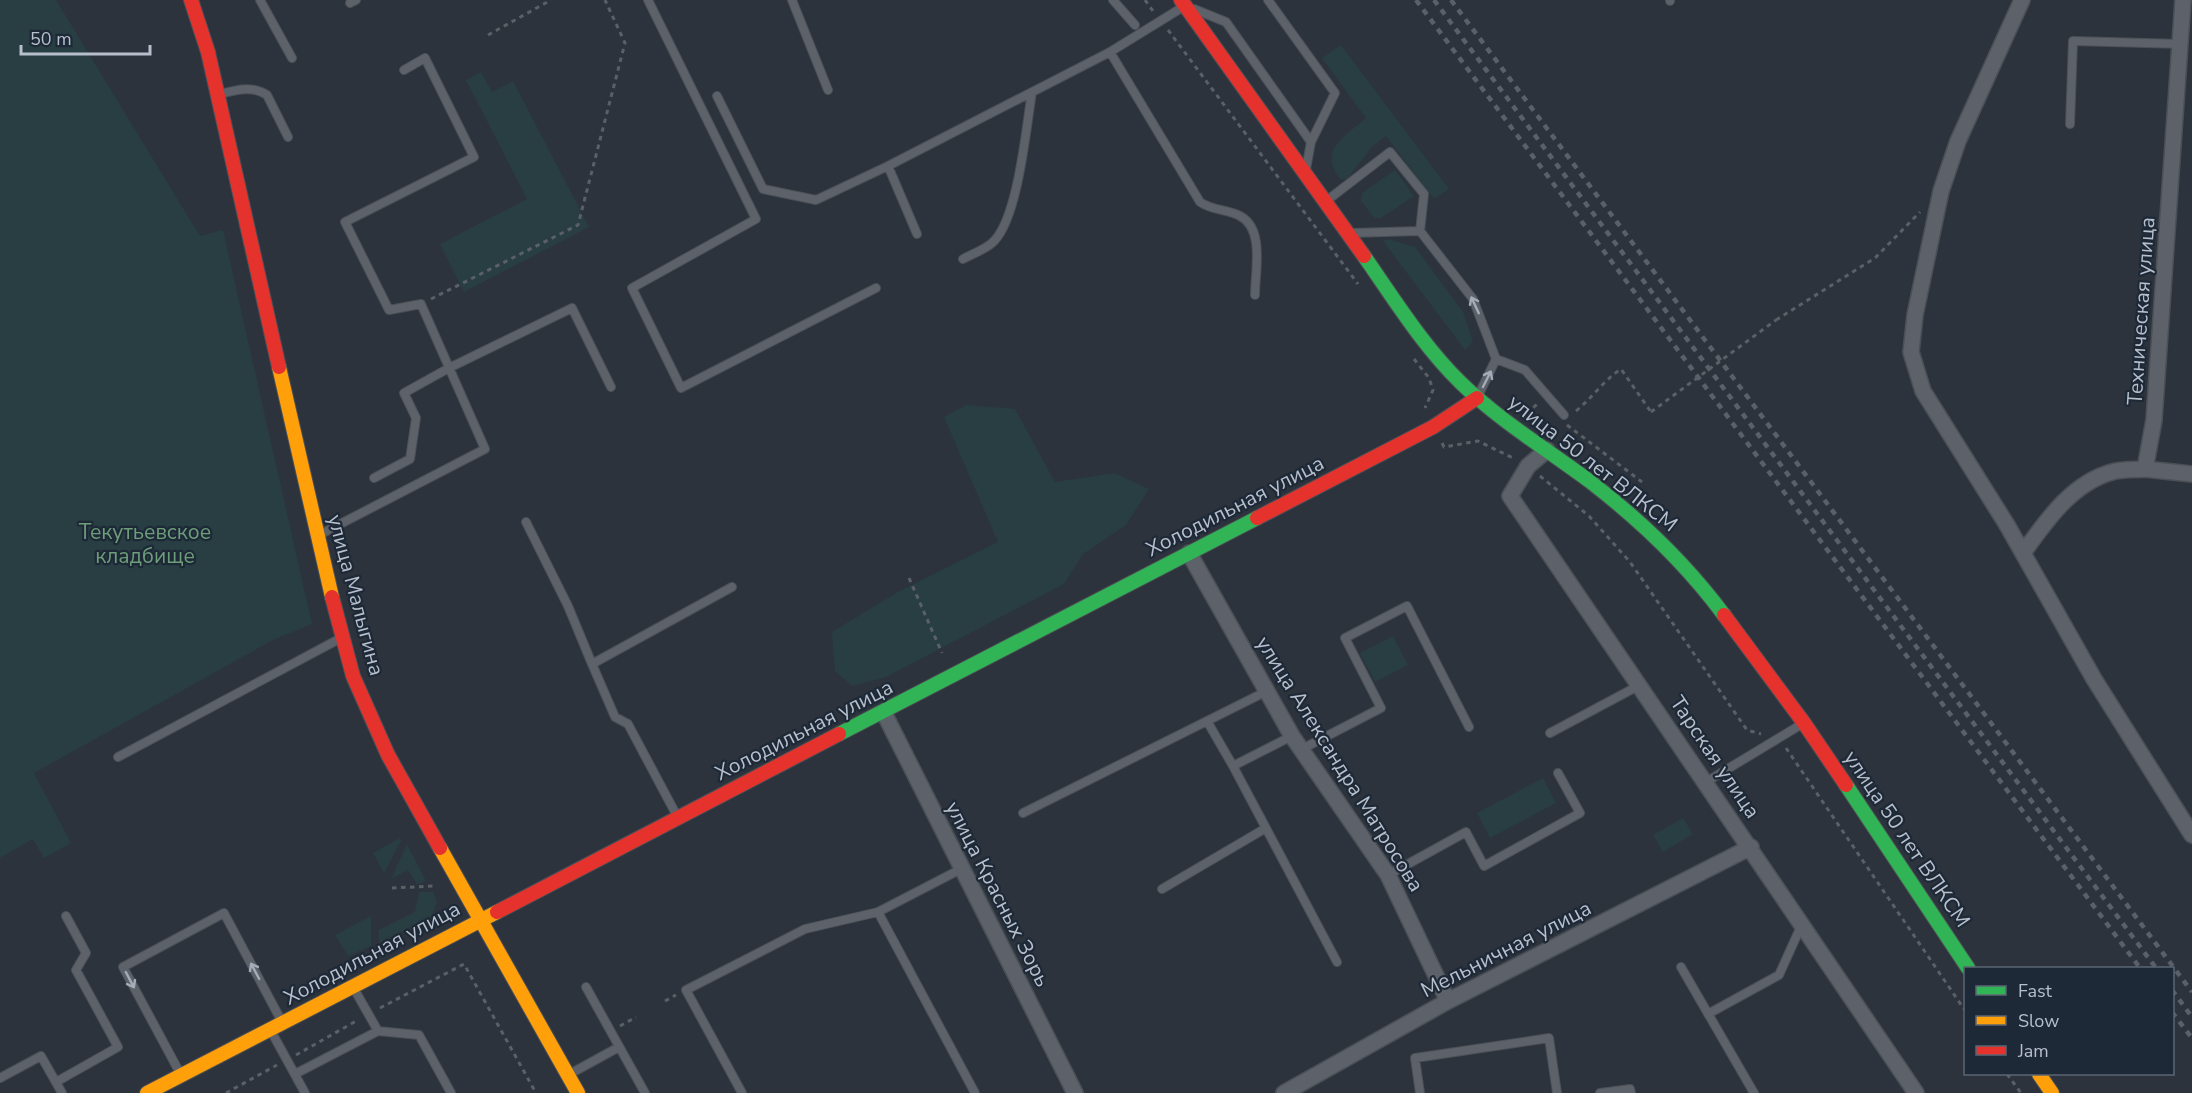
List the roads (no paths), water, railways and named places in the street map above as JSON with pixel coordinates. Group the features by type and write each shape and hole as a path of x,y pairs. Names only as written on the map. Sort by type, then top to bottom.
{"street":[{"path":"191,0 208,52 218,94"},
{"path":"2022,0 1958,141 1941,190 1915,315 1911,352 1923,391 2023,553 2094,679 2192,835"},
{"name":"Техническая улица","path":"2145,469 2154,420 2187,44 2183,0"},
{"name":"улица 50 лет ВЛКСМ","path":"1184,3 1347,234 1444,364 1477,398 1593,484 1673,553 1699,582 1804,723 1967,967"},
{"name":"улица Малыгина","path":"218,94 318,536 353,676 388,755 578,1093"},
{"name":"Холодильная улица","path":"147,1093 1433,427 1477,398"},
{"name":"Тарская улица","path":"1547,450 1528,466 1510,496 1803,923 1916,1093"},
{"path":"2023,553 2048,519 2089,482 2113,472 2145,469 2192,474"},
{"name":"улица Александра Матросова","path":"1189,553 1292,736 1388,874 1448,1001"},
{"name":"улица Красных Зорь","path":"884,713 910,771 963,868 1075,1093"},
{"name":"Мельничная улица","path":"1284,1093 1448,1001 1751,847"},
{"path":"2040,1075 2052,1093"}],"lane":[{"path":"260,0 292,57"},
{"path":"648,0 756,219 632,288 681,388 876,288"},
{"path":"792,0 828,90"},
{"path":"1113,0 1135,25"},
{"path":"1268,0 1335,93 1311,142 1305,174"},
{"path":"717,96 764,189 816,200 888,166 1110,52 1161,21 1184,3 1226,22 1311,142"},
{"path":"2070,124 2073,42 2172,46 2187,44"},
{"path":"1110,52 1200,202 1210,209 1240,216 1251,226 1256,240 1255,295"},
{"path":"318,536 485,449 421,304 389,310 345,222 474,157 425,58 404,70"},
{"path":"218,94 243,88 261,91 267,95 288,136"},
{"path":"963,259 991,243 1004,228 1011,208 1032,92"},
{"path":"1325,203 1390,152 1424,194 1419,231 1473,300 1496,359 1477,398"},
{"path":"888,166 918,234"},
{"path":"1347,234 1419,231"},
{"path":"374,478 410,459 416,418 404,393 449,368 572,308 611,387"},
{"path":"1496,359 1526,370 1567,417"},
{"path":"526,522 568,606 615,717 628,724 677,818"},
{"path":"592,664 732,587"},
{"path":"1302,749 1381,708 1345,638 1407,606 1470,727"},
{"path":"118,757 343,637"},
{"path":"1550,733 1640,685"},
{"path":"1023,813 1267,691"},
{"path":"1207,721 1337,962"},
{"path":"1706,782 1804,723"},
{"path":"1233,766 1292,736"},
{"path":"1388,874 1466,832 1484,866 1580,813 1558,773"},
{"path":"1162,889 1266,828"},
{"path":"742,1093 686,990 805,929 878,912 963,868"},
{"path":"878,912 975,1093"},
{"path":"181,1075 123,967 224,913 276,1026 287,1060 305,1093"},
{"path":"56,1082 118,1047 76,970 86,953 66,916"},
{"path":"1708,1014 1779,975 1803,923"},
{"path":"1681,967 1754,1093"},
{"path":"353,986 378,1031"},
{"path":"586,987 645,1093"},
{"path":"295,1074 378,1031 419,1035 451,1093"},
{"path":"1420,1093 1415,1058 1549,1038 1557,1093"},
{"path":"568,1075 619,1047"},
{"path":"0,1078 41,1056 62,1093"},
{"path":"1600,1093 1630,1089 1631,1093"}],"railway":[{"path":"1416,0 2139,967"},
{"path":"1434,0 2155,967"},
{"path":"1451,0 2173,967"},
{"path":"2174,968 2192,992"},
{"path":"2174,993 2192,1017"},
{"path":"2174,1015 2192,1038"}],"park label":[{"name":"Текутьевское кладбище","path":"145,544"}]}
